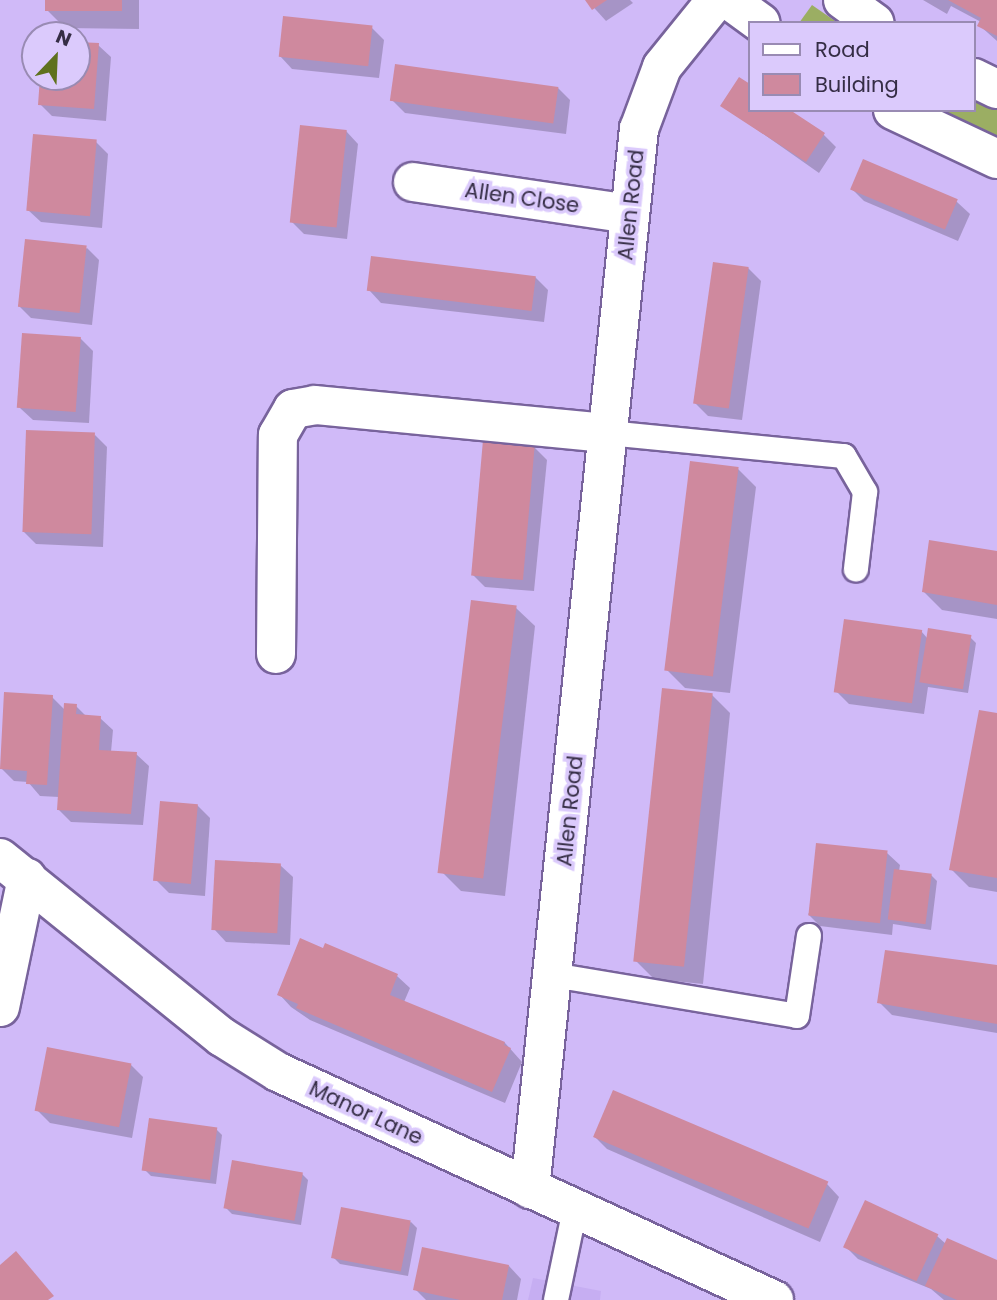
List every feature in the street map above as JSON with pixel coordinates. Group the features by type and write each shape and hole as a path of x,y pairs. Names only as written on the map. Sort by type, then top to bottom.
{"street":[{"name":"Allen Road","path":"530,1189 639,129 662,67 716,0"},
{"path":"729,0 758,21"},
{"path":"843,0 872,21"},
{"path":"976,79 997,89"},
{"path":"897,112 997,159"},
{"name":"Allen Close","path":"413,182 631,214"},
{"path":"276,654 278,435 293,409 315,405 608,433"},
{"path":"0,1007 14,869"},
{"name":"Manor Lane","path":"14,869 222,1037 278,1072 774,1300"}],"lane":[{"path":"608,433 844,456 864,492 856,569"},
{"path":"553,975 797,1016 809,936"},
{"path":"556,1300 575,1209"}],"shaded area":[{"path":"533,1278 601,1291 600,1300 528,1300"}],"green space":[{"path":"812,5 835,21 800,21"},
{"path":"976,101 997,110 997,143 933,112 976,112"}],"building":[{"path":"45,0 122,0 122,11 45,11"},
{"path":"585,0 607,0 592,10"},
{"path":"948,0 997,0 997,36 977,26 981,18"},
{"path":"283,16 373,25 368,66 279,57"},
{"path":"91,43 99,43 94,109 38,105 39,91 91,91"},
{"path":"395,64 558,87 553,124 390,101"},
{"path":"739,77 748,83 748,112 793,112 825,133 806,162 720,106"},
{"path":"300,125 347,130 336,227 290,222"},
{"path":"33,134 97,140 90,216 26,211"},
{"path":"863,159 958,199 945,230 850,189"},
{"path":"25,239 87,245 80,313 18,307"},
{"path":"371,256 536,276 531,311 367,291"},
{"path":"713,262 749,267 729,409 693,404"},
{"path":"22,333 81,337 76,412 17,408"},
{"path":"26,430 95,432 91,534 22,532"},
{"path":"483,440 535,445 523,580 471,575"},
{"path":"690,461 739,467 713,676 664,670"},
{"path":"929,540 997,551 997,605 922,592"},
{"path":"471,600 517,606 483,879 437,873"},
{"path":"844,619 922,630 912,703 834,692"},
{"path":"928,628 971,635 963,689 919,682"},
{"path":"662,688 713,693 684,967 633,961"},
{"path":"4,692 53,695 47,785 26,784 27,771 0,769"},
{"path":"64,703 77,704 76,714 101,716 99,750 137,752 131,814 57,810"},
{"path":"979,710 997,713 997,878 949,870"},
{"path":"160,801 198,804 191,884 153,881"},
{"path":"816,843 888,851 880,923 808,916"},
{"path":"215,860 281,863 277,933 211,930"},
{"path":"894,869 932,874 926,924 888,920"},
{"path":"300,938 323,948 325,943 398,974 390,995 505,1042 504,1045 511,1048 492,1092 296,1008 298,1004 277,995"},
{"path":"885,950 997,965 997,1024 877,1003"},
{"path":"47,1047 131,1063 119,1127 35,1111"},
{"path":"613,1090 828,1181 808,1228 593,1137"},
{"path":"149,1118 217,1128 210,1180 142,1170"},
{"path":"232,1160 303,1173 294,1221 223,1208"},
{"path":"865,1200 938,1234 916,1281 843,1247"},
{"path":"341,1207 411,1221 401,1272 331,1258"},
{"path":"947,1238 997,1260 997,1300 957,1300 925,1286"},
{"path":"422,1247 509,1265 502,1300 460,1300 413,1290"},
{"path":"16,1251 54,1296 48,1300 0,1300 0,1265"}]}
